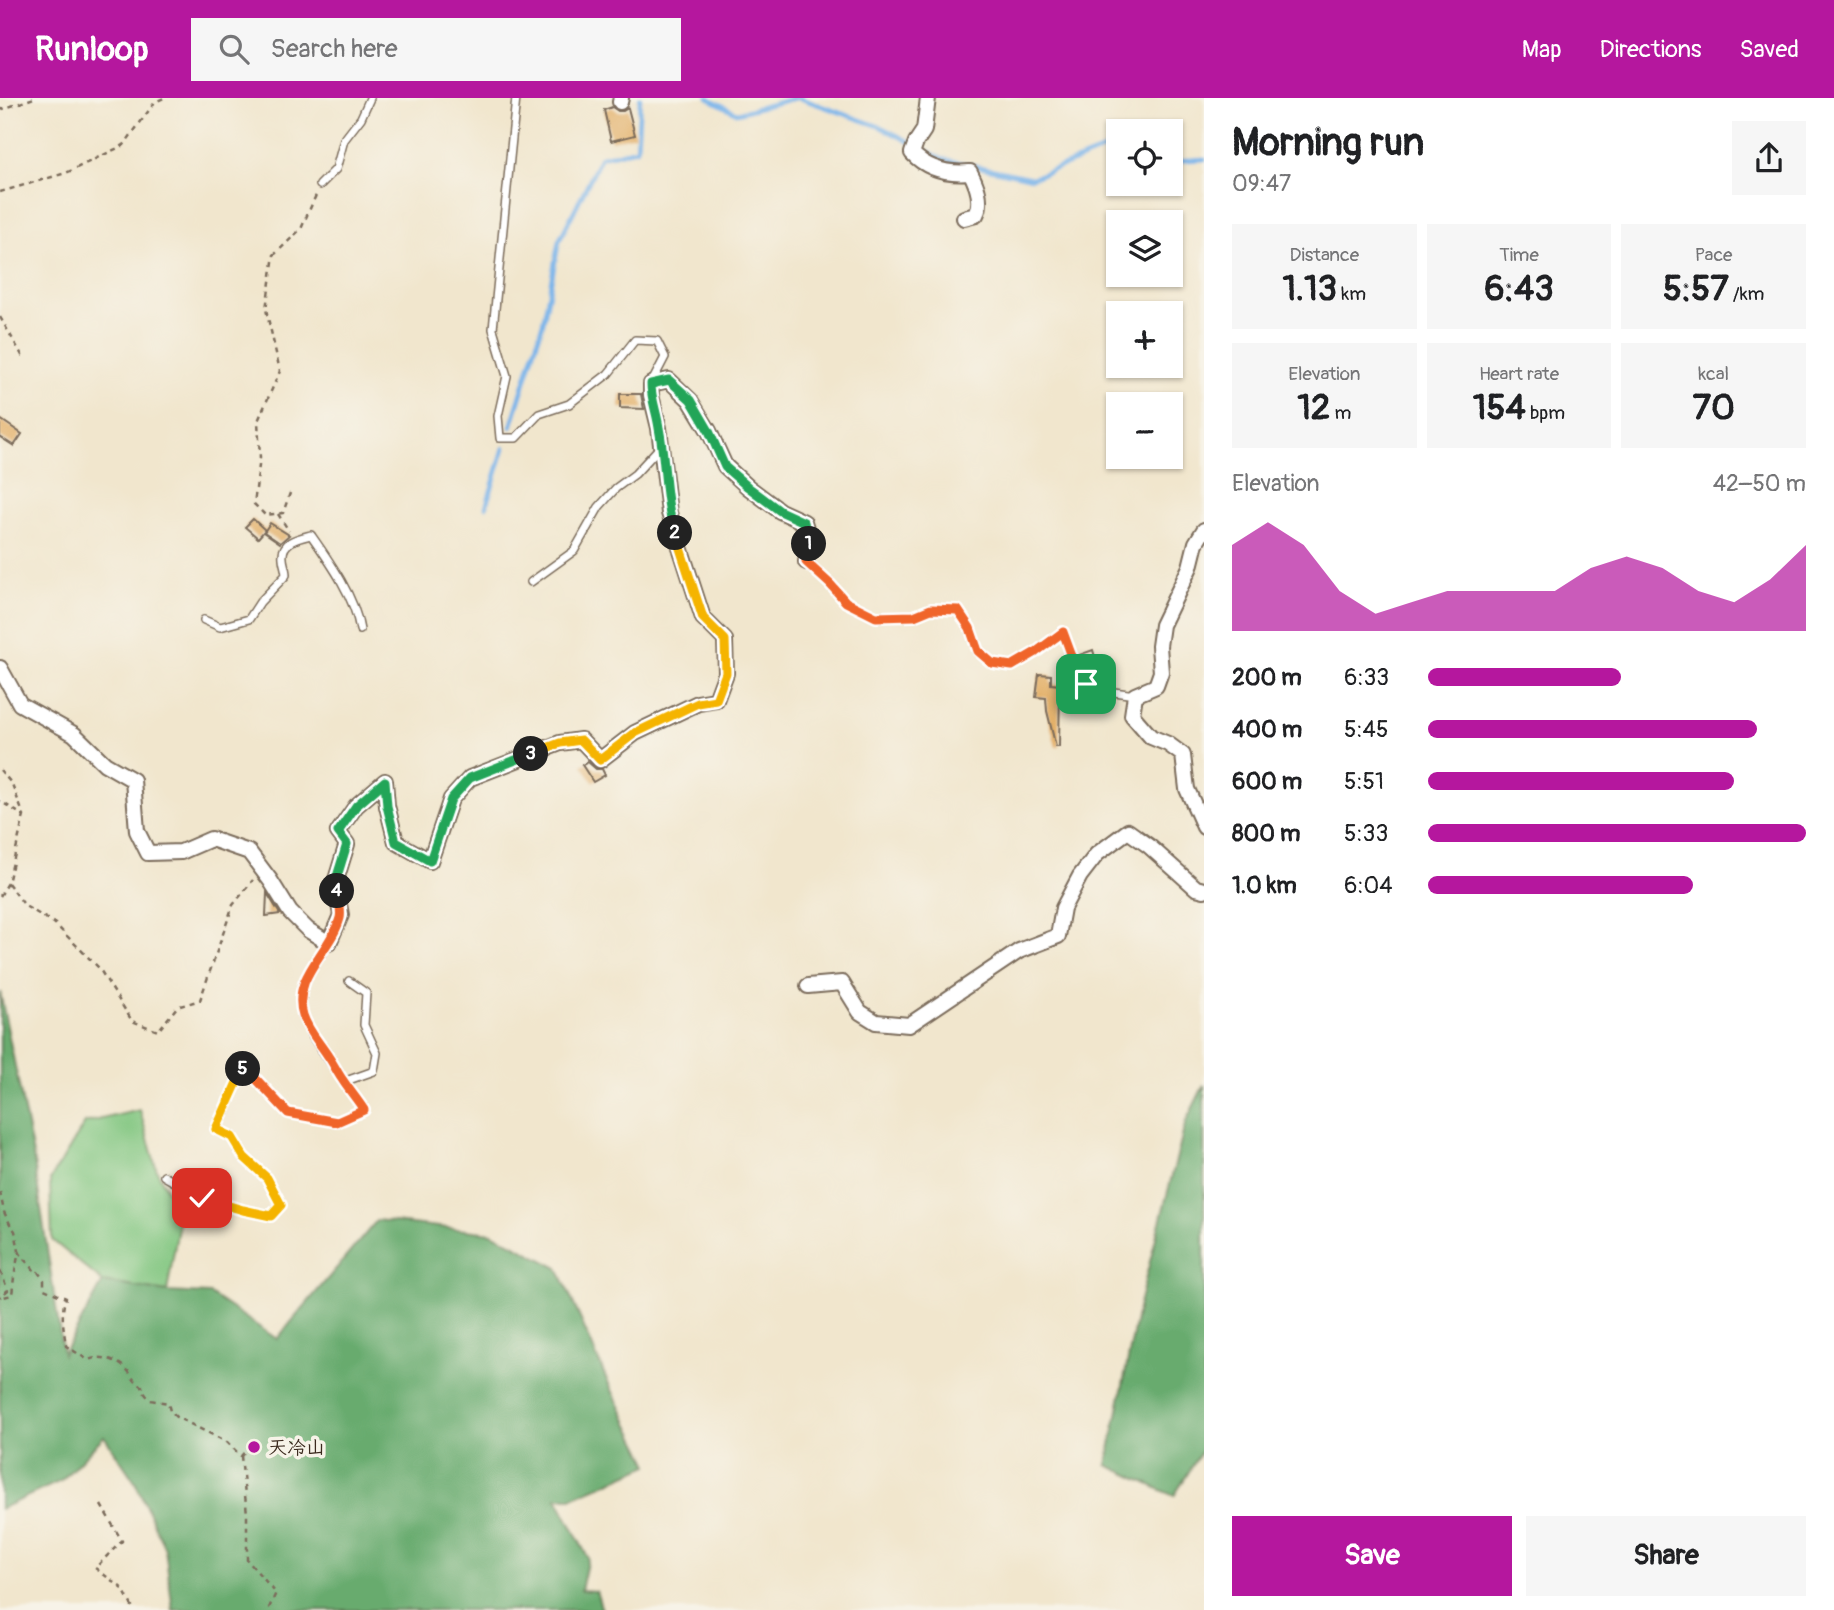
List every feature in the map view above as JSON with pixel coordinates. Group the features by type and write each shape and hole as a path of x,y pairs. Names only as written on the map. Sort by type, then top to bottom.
{"street":[{"path":"928,98 924,130 914,148 921,163 930,167 970,172 980,207 975,215 964,218"},
{"path":"0,668 20,704 74,734 105,764 133,780 137,831 148,853 181,852 211,839 249,852 290,912 308,930 329,943 341,915 335,883 347,844 338,832 356,806 385,781 387,806 396,842 430,861 451,799 470,778 560,743 581,740 600,760 635,733 698,703 716,700 726,673 725,640 703,618 669,513 662,446 651,384 669,380 691,400 725,467 780,511 804,522 810,541 806,562"},
{"path":"1204,530 1196,543 1190,567 1162,625 1159,646 1161,672 1156,686 1135,695 1132,715 1151,737 1168,744 1183,755 1187,789 1204,827"},
{"path":"808,986 842,983 860,1012 876,1022 909,1025 1019,951 1058,936 1063,908 1080,876 1097,854 1128,831 1196,888 1204,890"}],"lane":[{"path":"320,185 336,169 344,140 361,118 370,98"},
{"path":"516,98 493,328 507,376 498,416 500,438 516,438 539,414 569,404 608,374 635,340 657,341 664,357 651,384"},
{"path":"531,582 575,551 599,507 662,446"},
{"path":"204,620 220,627 249,619 286,575 282,556 288,543 311,535 332,566 358,616 359,630"},
{"path":"806,562 846,602 876,617 914,616 931,609 958,610 970,628 978,651 992,663 1012,666 1063,632 1077,670 1086,684 1107,691 1135,695"},
{"path":"163,1176 202,1198 243,1210 271,1216 281,1205 267,1178 244,1157 232,1137 216,1129 244,1066 288,1113 337,1122 364,1110 312,1036 302,1013 302,987 329,943"},
{"path":"344,1082 374,1072 377,1054 365,1025 366,993 349,981"}],"path":[{"path":"0,110 34,98"},
{"path":"0,192 66,173 124,145 155,102 164,98"},
{"path":"290,493 283,513 265,514 254,504 260,458 258,421 280,371 266,309 274,254 301,229 320,185"},
{"path":"0,317 23,357"},
{"path":"278,514 295,539"},
{"path":"0,770 12,784 24,816 8,883 0,896"},
{"path":"0,801 24,816"},
{"path":"8,883 25,906 54,923 99,968 132,1021 158,1031 177,1007 200,1000 233,905 261,869"},
{"path":"0,1192 4,1212 15,1231 22,1256 44,1280 44,1289 66,1298 63,1324 66,1346 88,1360 107,1358 127,1370 133,1381 142,1386 149,1400 168,1403 170,1412 176,1417 227,1442 241,1456 247,1514 247,1560 276,1593 268,1610"},
{"path":"0,1297 12,1295 19,1251"},
{"path":"0,1271 8,1290 0,1297"},
{"path":"241,1456 250,1446"},
{"path":"101,1505 122,1541 95,1568 123,1589 134,1610"}],"green space":[{"path":"0,992 33,1155 63,1354 103,1282 167,1292 210,1294 277,1339 377,1220 492,1233 558,1268 607,1380 649,1465 572,1498 557,1498 588,1558 581,1590 596,1591 602,1610 173,1610 165,1549 135,1482 104,1436 61,1481 0,1509"},
{"path":"1204,1085 1204,1447 1174,1496 1107,1465 1139,1304 1186,1121"},
{"path":"140,1110 157,1171 180,1216 167,1292 103,1282 52,1240 50,1180 85,1123"}],"building":[{"path":"612,107 618,111 628,108 635,135 611,141 604,110"},
{"path":"620,394 641,394 644,409 620,408"},
{"path":"0,419 22,434 14,446 0,437"},
{"path":"253,519 265,530 258,538 245,527"},
{"path":"270,523 289,535 280,543 264,532"},
{"path":"1093,650 1097,664 1083,668 1079,655"},
{"path":"1039,674 1051,675 1051,684 1060,685 1059,747 1056,747 1046,698 1036,697"},
{"path":"588,762 596,769 602,769 605,775 593,782 582,765"},
{"path":"267,893 280,914 266,916"}],"waterway":[{"path":"511,427 543,323 559,241 601,157 637,149 640,98"},
{"path":"708,98 737,113 796,98"},
{"path":"799,98 881,127 943,159 1032,178 1106,149"},
{"path":"1183,160 1204,159"},
{"path":"486,507 504,448"}],"place":[{"name":"天冷山","path":"254,1447"}],"route":[{"path":"202,1198 271,1216 281,1205 267,1178 244,1157 232,1137 216,1129 244,1066 288,1113 337,1122 364,1110 312,1036 302,1013 302,987 329,943 341,915 335,883 347,844 338,832 356,806 385,781 387,806 396,842 430,861 451,799 470,778 560,743 581,740 600,760 635,733 698,703 716,700 726,673 725,640 703,618 669,513 651,384 669,380 691,400 725,467 780,511 804,522 810,541 806,562 846,602 876,617 914,616 931,609 958,610 970,628 978,651 992,663 1012,666 1063,632 1077,670 1086,684"}]}
